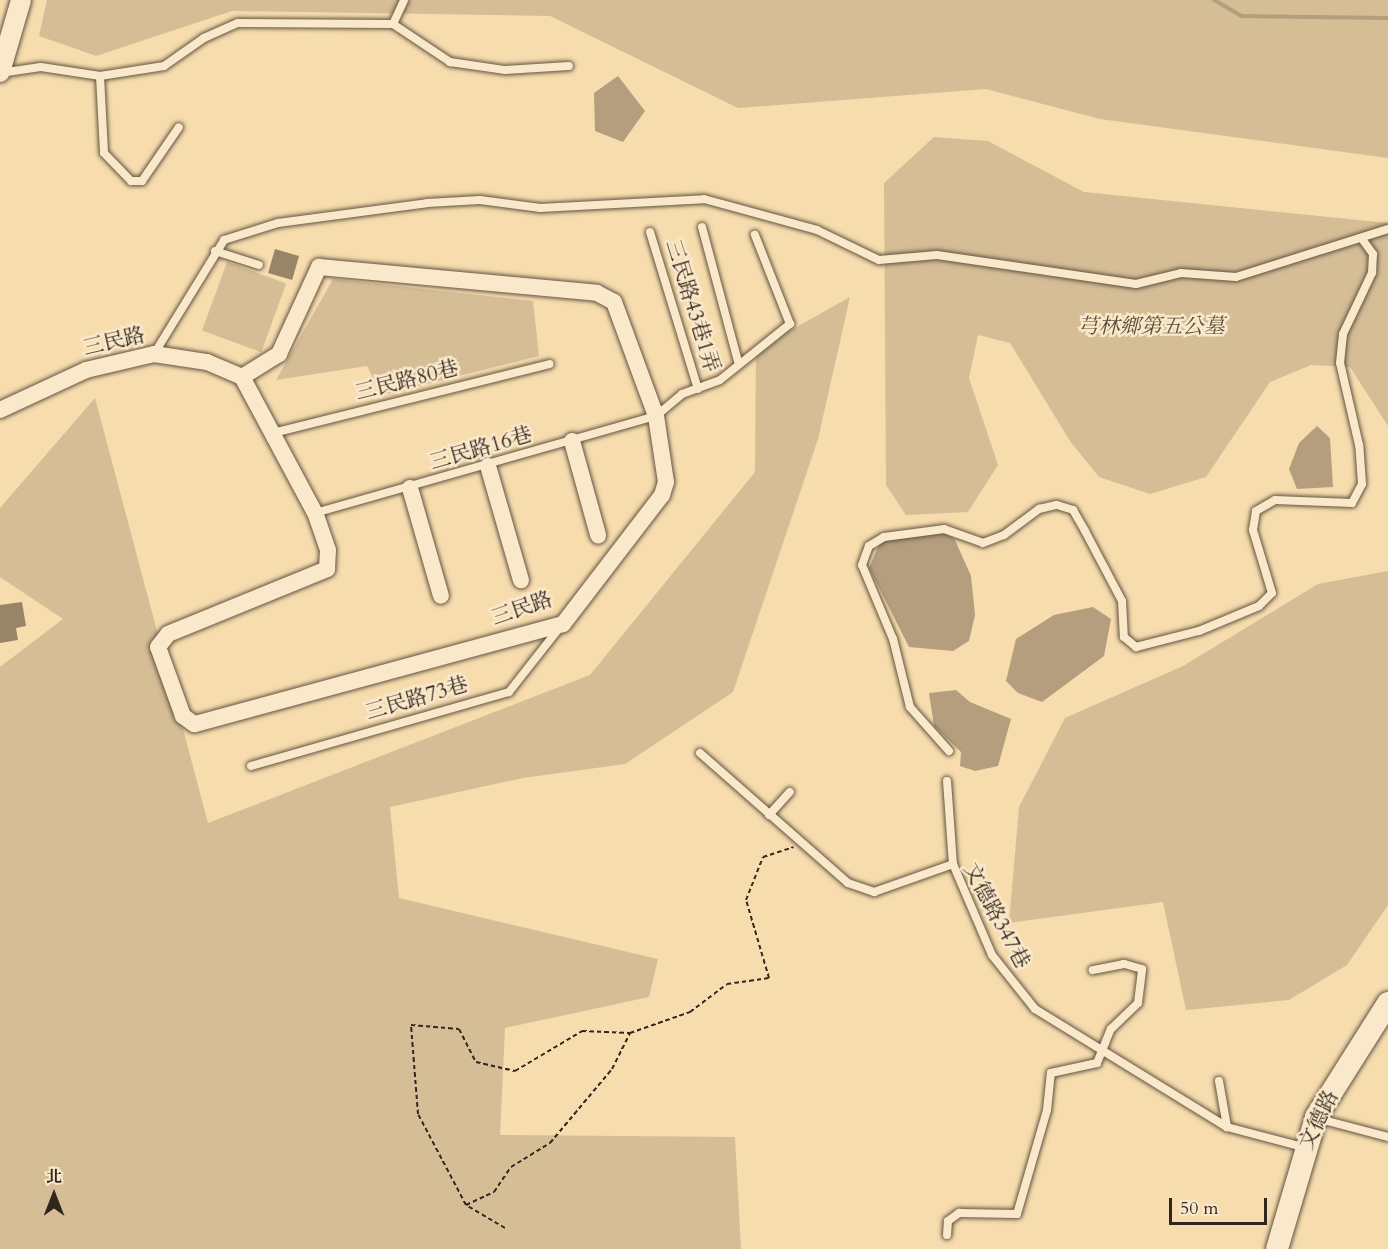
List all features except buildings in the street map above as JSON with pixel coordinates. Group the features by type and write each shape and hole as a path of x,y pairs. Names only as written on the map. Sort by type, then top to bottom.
{"main road":[{"name":"文德路","path":"1277,1249 1303,1147 1316,1118 1388,1003"}],"street":[{"path":"0,72 21,0"},
{"name":"三民路","path":"0,410 86,370 154,354 207,362 242,377 315,513 328,550 327,569 168,634 158,647 183,716 194,724 563,624 662,495 666,482 656,416 614,302 597,292 319,267 279,354 242,377"},
{"path":"572,441 598,535"},
{"path":"488,466 520,580"},
{"path":"410,489 441,596"}],"lane":[{"path":"393,24 404,0"},
{"path":"0,72 41,67 100,76 164,66 204,38 238,23 393,24 450,62 506,70 569,66"},
{"path":"100,76 104,153 131,182 142,181 179,127"},
{"path":"154,354 216,251 240,233 278,223 461,200 540,208 704,199 817,230 879,260 938,255 1136,284 1181,273 1236,277 1321,247 1363,240 1388,229"},
{"path":"702,227 738,361"},
{"name":"三民路43巷1弄","path":"650,232 698,389"},
{"path":"656,416 682,394 720,380 738,361 790,324 755,235"},
{"path":"949,751 910,707 893,639 862,565 869,546 885,537 944,529 983,543 1039,509 1058,505 1073,510 1122,601 1125,637 1136,647 1199,632 1259,606 1272,593 1253,530 1256,511 1275,500 1352,503 1362,484 1359,445 1340,363 1343,334 1372,273 1373,254 1363,240"},
{"path":"216,251 258,265"},
{"name":"三民路80巷","path":"273,433 550,364"},
{"name":"三民路16巷","path":"315,513 410,489 656,416"},
{"name":"三民路73巷","path":"251,765 509,692 563,624"},
{"name":"文德路347巷","path":"700,753 848,884 874,891 953,864 992,955 1018,992 1035,1009 1102,1048 1176,1100 1227,1127 1303,1147"},
{"path":"947,781 953,864"},
{"path":"769,815 790,792"},
{"path":"947,1235 948,1221 959,1213 1017,1214 1047,1110 1051,1073 1097,1063 1102,1048 1123,1013 1138,1003 1144,986 1142,969 1124,964 1093,969"},
{"path":"1219,1081 1227,1127"},
{"path":"1316,1118 1388,1137"}],"path":[{"path":"505,1228 466,1205 418,1114 411,1025 459,1029 476,1062 515,1071 582,1031 630,1033 690,1012 727,984 769,978 746,900 763,857 804,844"},
{"path":"466,1205 494,1192 511,1167 550,1143 612,1069 630,1033"}],"green space":[{"path":"47,0 1388,0 1388,158 1100,119 986,89 738,108 550,16 232,11 96,56 39,36"},
{"name":"芎林鄉第五公墓","path":"934,137 988,141 1084,192 1388,223 1388,426 1350,367 1311,365 1270,382 1206,477 1150,494 1099,477 1070,441 1010,343 978,335 969,378 998,465 968,512 906,515 886,485 884,183"},
{"path":"227,262 286,284 261,352 202,331"},
{"path":"333,279 533,301 539,356 382,395 367,366 276,380"},
{"path":"850,297 818,439 733,692 625,764 523,778 390,807 399,898 658,959 649,997 505,1028 500,1135 735,1137 741,1249 0,1249 0,667 63,619 0,577 0,508 95,398 208,823 590,675 755,472 756,350"},
{"path":"1388,571 1388,905 1347,965 1289,1000 1186,1010 1163,902 1009,923 1019,807 1065,718 1183,666 1318,584"}],"shaded area":[{"path":"618,76 645,111 623,142 595,131 594,93"},
{"path":"1317,426 1330,438 1333,487 1297,489 1289,469 1299,443"},
{"path":"944,532 955,540 971,576 975,615 969,641 953,651 909,647 869,568 881,540"},
{"path":"1093,607 1111,619 1104,656 1042,702 1018,693 1006,681 1016,639 1054,615"},
{"path":"956,690 970,702 1011,719 998,766 975,771 960,766 961,752 934,726 929,693"}],"waterway":[{"path":"1214,0 1242,16 1388,18"}]}
